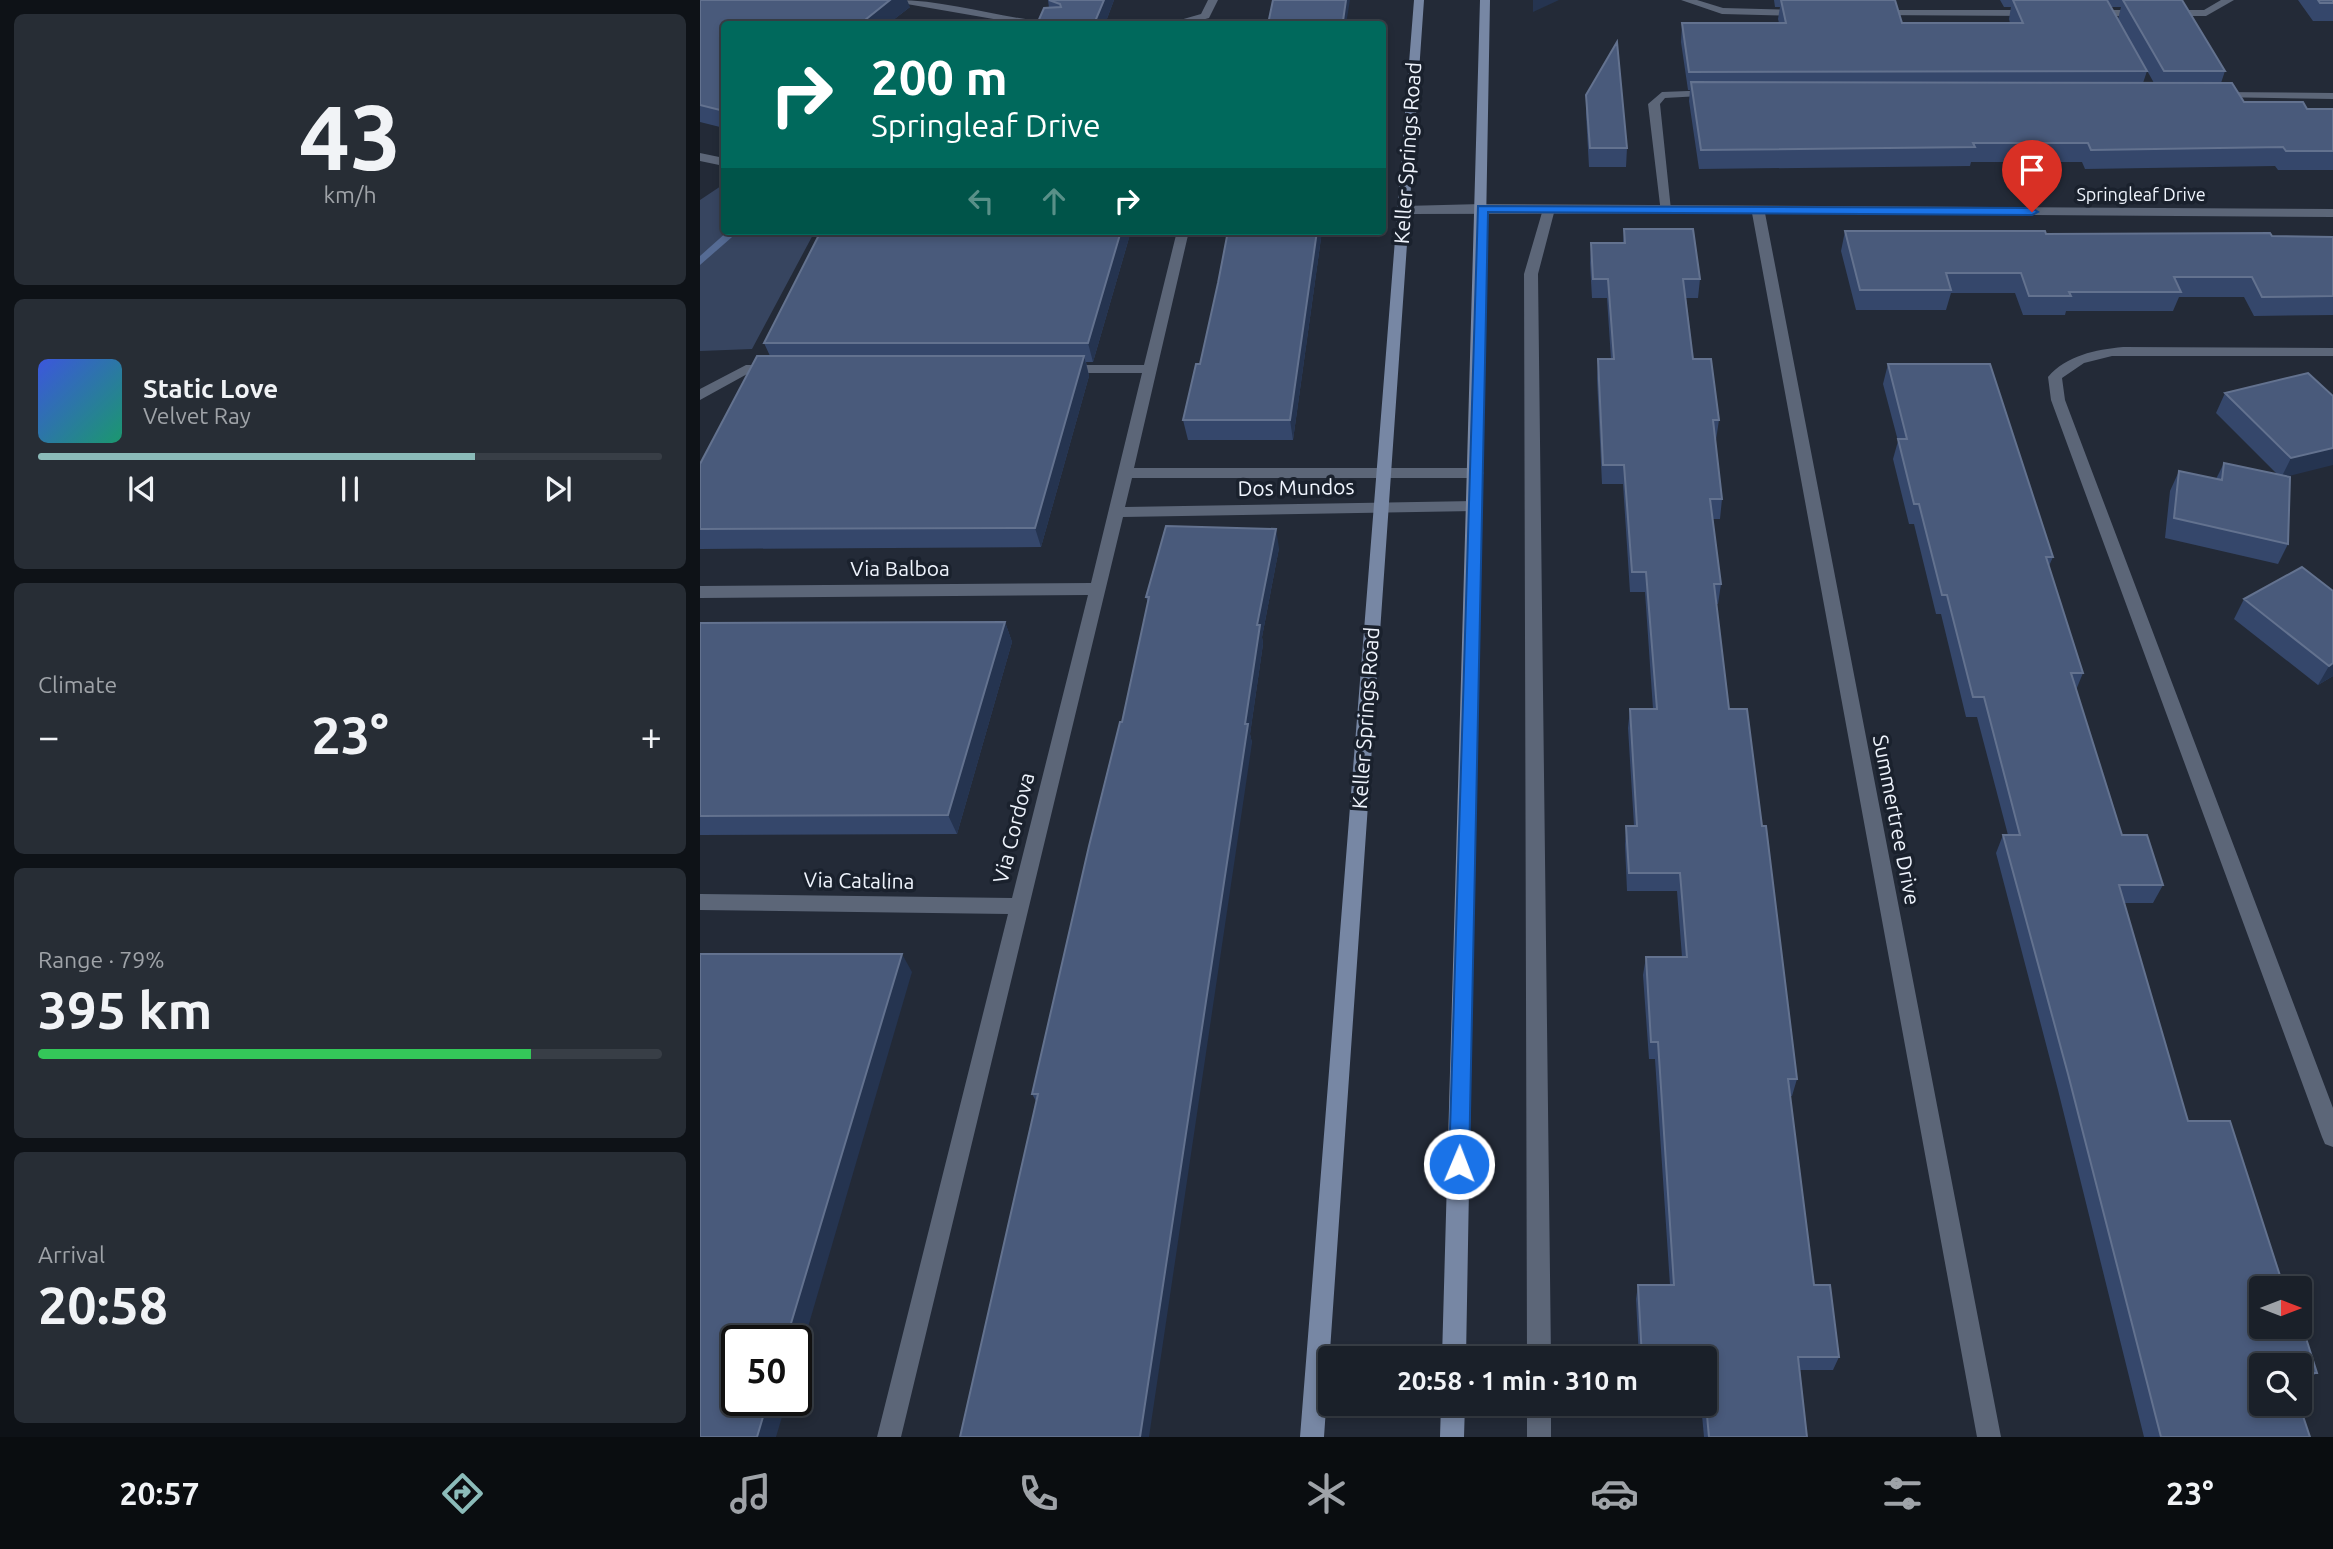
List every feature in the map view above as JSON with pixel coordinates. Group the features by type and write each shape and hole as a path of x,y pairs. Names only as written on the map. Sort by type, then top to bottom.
{"main road":[{"name":"Keller Springs Road","path":"1312,1437 1419,0"},
{"path":"1454,1346 1485,0"},
{"path":"1452,1437 1453,1416"}],"street":[{"path":"901,0 1021,21"},
{"path":"1188,21 1205,16 1213,0"},
{"path":"1686,0 1722,11 1808,13"},
{"path":"1941,0 1946,13"},
{"path":"2099,0 2113,25"},
{"path":"2080,13 2206,13 2229,0"},
{"path":"1863,13 2040,13"},
{"path":"1665,210 1654,104 1662,94 1733,93"},
{"path":"2207,95 2333,96"},
{"path":"700,157 721,161"},
{"name":"Springleaf Drive","path":"1404,210 1482,208 2333,213"},
{"path":"1539,1346 1531,274 1549,209"},
{"name":"Summertree Drive","path":"1758,211 1989,1437"},
{"name":"Via Cordova","path":"889,1437 1018,906 1099,589 1182,235"},
{"path":"2333,352 2123,351 2091,354 2071,362 2055,377 2058,400 2333,1137"},
{"path":"700,395 746,369 788,369"},
{"path":"1053,369 1150,369"},
{"name":"Dos Mundos","path":"1126,473 1476,473"},
{"name":"Dos Mundos","path":"1117,512 1475,506"},
{"name":"Via Balboa","path":"700,592 1099,589"},
{"name":"Via Catalina","path":"700,902 1018,906"},
{"path":"1539,1416 1539,1437"}],"shaded area":[{"path":"721,186 721,235 813,235 752,349 700,351 700,200"}],"building":[{"path":"700,0 890,0 864,21 721,21 721,110 700,105"},
{"path":"1049,0 1104,0 1095,21 1038,21 1044,8 1061,7"},
{"path":"1273,0 1346,0 1343,21 1269,21"},
{"path":"1781,0 1895,0 1902,23 2023,23 2013,0 2107,0 2147,71 1689,72 1682,23 1786,23"},
{"path":"2123,0 2182,0 2225,71 2164,71"},
{"path":"2318,0 2333,0 2333,3 2320,3"},
{"path":"1617,42 1627,148 1590,148 1586,95"},
{"path":"1691,82 2232,83 2244,102 2303,102 2307,109 2333,109 2333,151 2286,151 2283,147 2091,150 2088,143 1701,150"},
{"path":"1624,229 1693,229 1700,279 1683,279 1693,359 1711,359 1719,420 1713,420 1722,499 1710,499 1721,584 1714,584 1729,709 1747,709 1762,826 1766,826 1797,1079 1788,1079 1814,1285 1830,1285 1839,1357 1798,1357 1807,1437 1709,1437 1707,1416 1717,1416 1717,1346 1641,1346 1638,1285 1674,1285 1658,1042 1651,1042 1646,957 1687,957 1680,873 1629,873 1626,826 1637,826 1630,709 1657,709 1646,572 1632,572 1624,465 1603,465 1598,359 1614,359 1608,279 1593,279 1591,243 1625,243"},
{"path":"1845,231 2270,233 2272,236 2333,237 2333,296 2262,297 2252,277 2174,277 2181,292 2069,292 2071,296 2029,296 2021,273 1946,273 1951,290 1860,290"},
{"path":"819,235 1120,235 1088,343 764,343"},
{"path":"1227,235 1316,235 1290,420 1183,420 1196,364 1200,364"},
{"path":"757,356 1084,356 1035,528 700,529 700,464"},
{"path":"1888,364 1990,364 2053,557 2046,557 2083,673 2071,673 2122,835 2147,835 2163,885 2119,885 2188,1121 2230,1121 2280,1276 2249,1276 2249,1339 2306,1339 2311,1353 2249,1353 2249,1416 2303,1416 2310,1437 2161,1437 2068,1074 2003,835 2020,835 1984,697 1973,697 1947,595 1942,595 1919,504 1914,504 1898,439 1907,439"},
{"path":"2308,373 2333,396 2333,448 2291,458 2225,393"},
{"path":"2224,463 2290,477 2288,544 2174,518 2179,471 2222,480"},
{"path":"1166,526 1276,529 1257,625 1260,625 1245,724 1248,724 1140,1437 960,1437 1038,1094 1032,1094 1089,846 1122,722 1149,597 1146,597"},
{"path":"2302,567 2333,591 2333,663 2329,666 2244,599"},
{"path":"1005,622 948,815 700,816 700,623"},
{"path":"700,954 902,954 791,1325 721,1325 721,1416 763,1416 757,1437 700,1437"},
{"path":"2312,1357 2317,1373 2312,1373"}],"waterway":[{"path":"700,262 730,235"}],"route":[{"path":"1459,1164 1482,208 2032,212"}]}
